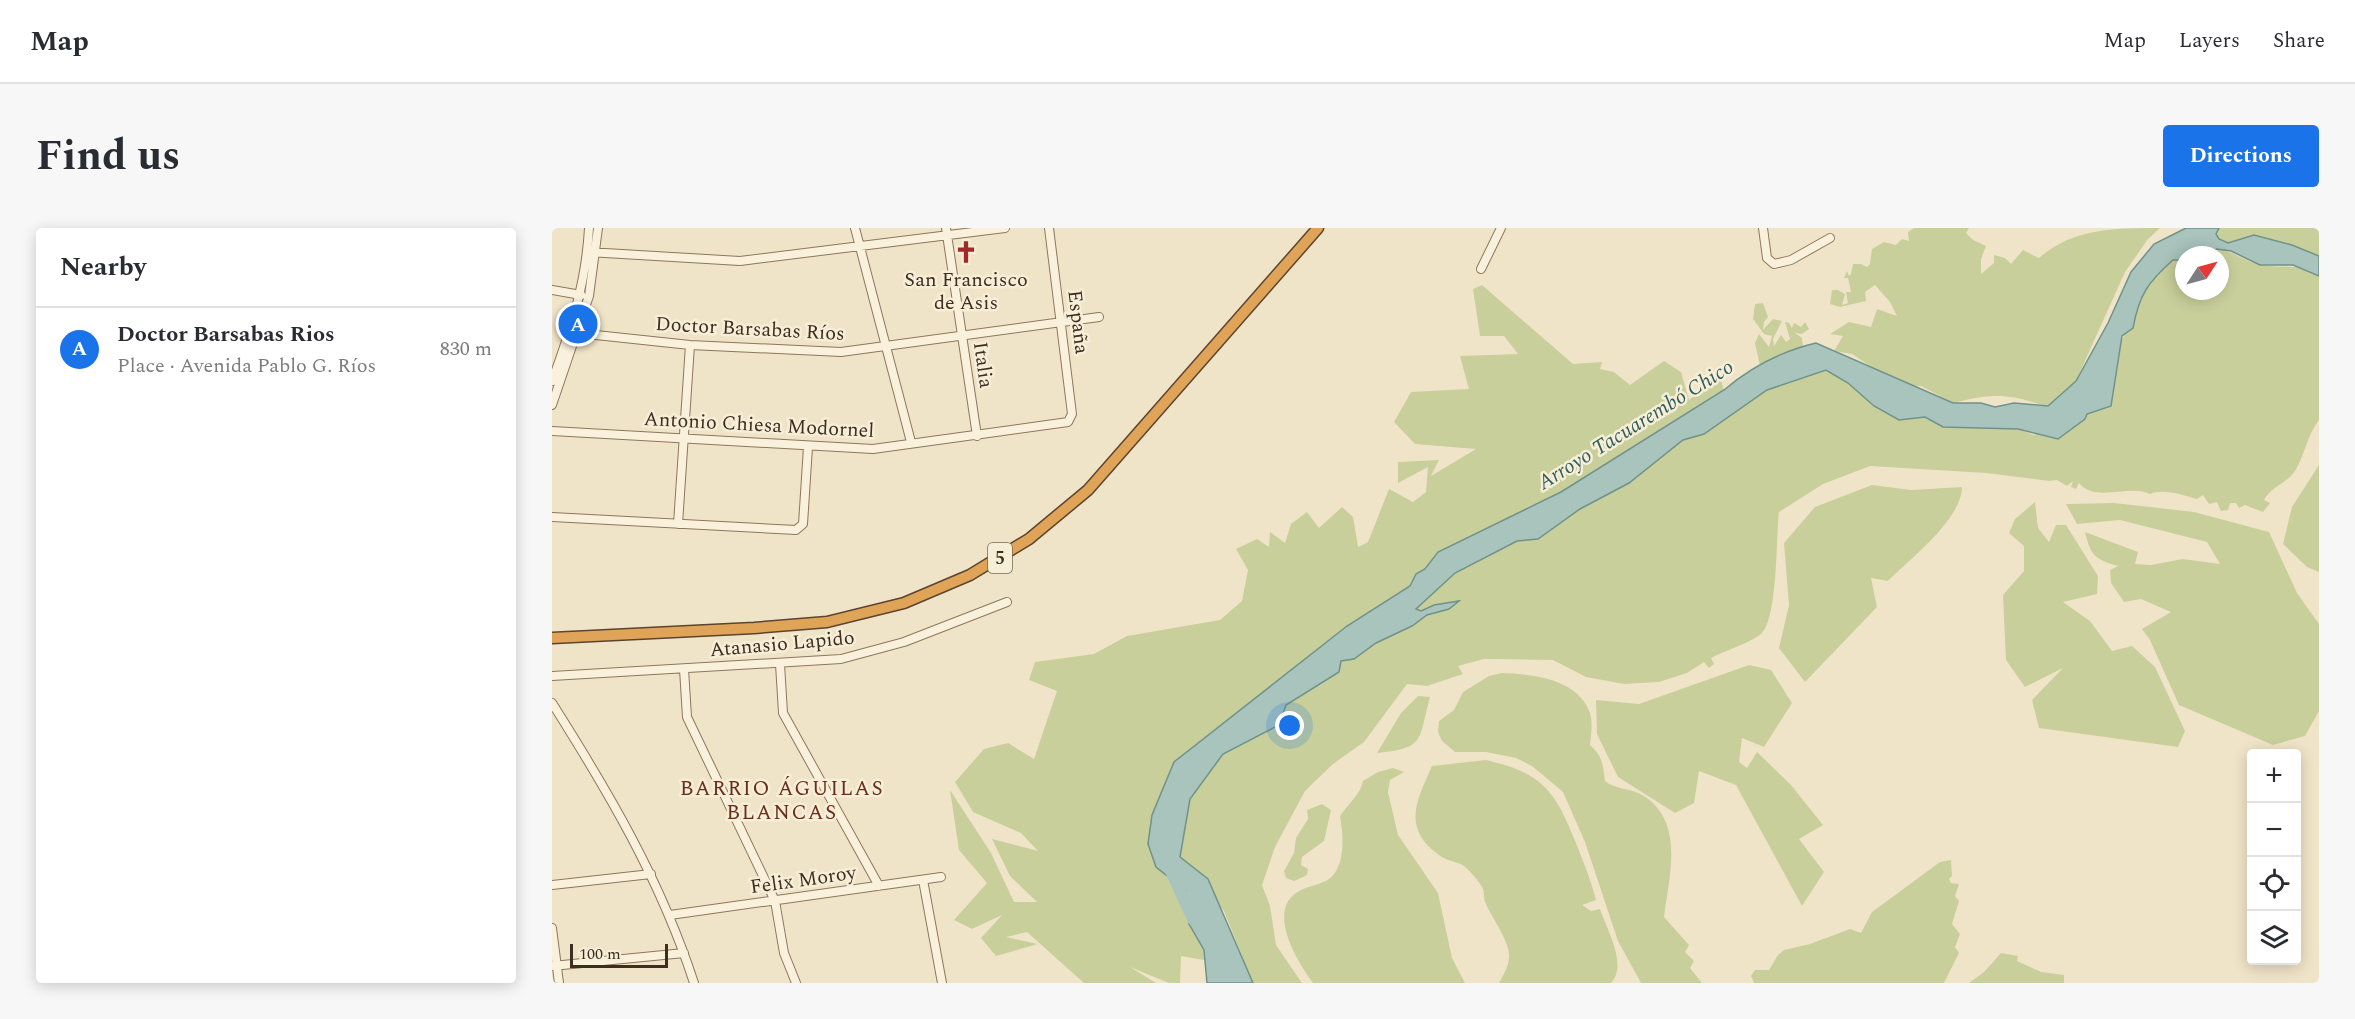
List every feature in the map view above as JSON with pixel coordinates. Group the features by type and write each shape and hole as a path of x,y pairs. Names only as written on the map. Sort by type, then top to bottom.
{"highway":[{"name":"5","path":"553,638 764,628 827,622 904,603 970,575 1029,539 1088,490 1318,228"}],"street":[{"path":"552,405 589,296 592,252 589,228"},
{"path":"552,381 581,295 598,228"},
{"path":"855,228 911,442"},
{"path":"592,252 740,261 860,248 946,232 1005,228"},
{"name":"España","path":"1048,228 1062,322 1070,421"},
{"path":"1481,269 1501,228"},
{"path":"1763,228 1767,258 1774,264 1791,260 1830,238"},
{"name":"Italia","path":"946,232 976,435"},
{"path":"552,290 581,295"},
{"name":"Doctor Barsabas Ríos","path":"578,333 690,345 841,352 1099,317"},
{"path":"678,524 690,345"},
{"name":"Antonio Chiesa Modornel","path":"552,431 873,449 1070,421"},
{"path":"552,517 798,529 802,525 808,447"},
{"name":"Atanasio Lapido","path":"552,676 841,659 873,652 1007,602"},
{"path":"780,664 783,713 879,886"},
{"path":"684,669 689,722 775,901 784,953 796,983"},
{"path":"552,703 620,812 670,915 694,983"},
{"path":"552,885 651,874"},
{"name":"Felix Moroy","path":"670,915 941,877"},
{"path":"923,880 939,982"},
{"path":"552,928 554,966 559,983"},
{"path":"554,966 684,953"}],"green space":[{"path":"1914,228 1969,228 1966,233 1973,240 1986,246 1981,259 1981,274 1994,263 1994,255 2005,258 2011,264 2023,250 2039,258 2052,248 2081,235 2127,228 2160,228 2148,239 2125,272 2076,381 2048,407 2022,399 2000,396 1979,397 1953,403 1921,386 1910,386 1879,372 1852,354 1834,351 1843,336 1830,334 1849,322 1871,327 1877,309 1897,316 1890,302 1875,285 1865,292 1866,301 1840,307 1830,304 1832,290 1845,294 1842,305 1848,303 1846,292 1851,292 1848,278 1844,278 1847,271 1849,276 1851,274 1853,264 1867,267 1870,264 1872,249 1884,242 1896,245 1902,239 1909,241 1908,232"},
{"path":"2219,228 2319,228 2319,256 2292,245 2254,235 2228,243 2219,239 2216,234"},
{"path":"2229,252 2258,264 2295,267 2311,271 2319,276 2319,420 2295,471 2267,496 2264,500 2270,503 2263,512 2245,505 2239,508 2236,503 2230,503 2228,510 2221,511 2217,502 2209,504 2203,495 2197,499 2167,492 2103,493 2086,489 2079,483 2076,489 2071,487 2073,481 2067,486 2057,480 1986,473 1870,466 1823,484 1779,512 1773,596 1767,626 1761,634 1744,644 1711,658 1714,664 1709,668 1704,662 1687,673 1659,682 1624,684 1586,677 1553,660 1484,659 1458,666 1463,674 1427,686 1407,684 1364,742 1333,764 1305,791 1275,847 1262,885 1270,906 1276,945 1302,983 1253,983 1224,911 1180,857 1190,799 1223,754 1279,725 1286,705 1339,672 1341,661 1354,659 1376,643 1412,626 1427,615 1449,609 1457,603 1434,605 1421,611 1415,609 1455,573 1517,541 1538,539 1580,509 1629,483 1683,440 1704,434 1767,390 1826,370 1848,383 1874,406 1899,420 1925,416 1943,427 2018,429 2034,435 2087,414 2150,281 2175,260 2175,300 2229,300"},
{"path":"1482,285 1573,364 1602,362 1600,369 1614,372 1630,385 1664,361 1681,372 1689,400 1720,377 1724,390 1561,492 1438,552 1425,569 1416,574 1410,586 1347,626 1174,762 1156,867 1186,891 1189,924 1204,950 1204,960 1181,956 1180,983 1169,983 1130,967 1156,983 1084,983 1027,932 1006,937 1038,944 996,956 981,938 1002,915 972,929 954,920 987,883 959,850 950,790 991,853 1014,902 1037,902 1010,876 992,839 1038,851 1021,833 973,812 955,782 984,749 1008,743 1034,759 1057,691 1029,680 1035,662 1094,654 1127,636 1220,620 1242,601 1248,570 1236,549 1257,539 1269,547 1270,532 1285,543 1291,524 1307,512 1319,528 1342,507 1353,517 1358,547 1368,542 1389,489 1413,502 1426,492 1428,467 1398,483 1398,462 1439,460 1431,476 1476,449 1415,444 1394,422 1411,392 1469,389 1460,356 1518,354 1504,336 1480,336 1473,289"},
{"path":"1763,303 1768,317 1764,322 1763,330 1773,319 1782,321 1773,339 1774,346 1781,335 1786,342 1790,339 1785,322 1789,323 1792,328 1794,323 1801,327 1805,322 1809,329 1802,334 1795,333 1802,338 1803,346 1760,366 1755,343 1759,334 1769,347 1772,336 1764,334 1753,319 1755,304"},
{"path":"2319,465 2319,572 2307,567 2283,544 2292,507"},
{"path":"1872,485 1911,490 1962,487 1954,512 1921,550 1888,581 1871,578 1877,607 1805,682 1779,648 1789,605 1784,543 1815,507"},
{"path":"2035,502 2038,528 2049,542 2056,525 2066,525 2098,576 2097,594 2063,602 2090,621 2112,651 2132,646 2155,667 2185,731 2178,747 2039,728 2032,700 2063,668 2025,687 2006,660 2003,595 2024,571 2024,546 2009,533 2015,519"},
{"path":"2114,503 2194,512 2269,532 2297,593 2319,624 2319,711 2305,736 2273,745 2179,705 2150,640 2142,629 2171,612 2141,599 2124,602 2111,583 2110,570 2118,566 2095,555 2089,546 2085,532 2138,552 2135,564 2151,565 2183,559 2220,564 2207,542 2120,520 2077,524 2066,504"},
{"path":"1749,665 1771,670 1792,703 1764,747 1742,738 1739,762 1747,768 1757,752 1791,785 1823,825 1799,839 1824,872 1802,906 1736,785 1699,771 1694,803 1675,813 1618,777 1597,734 1596,700 1639,704"},
{"path":"1502,673 1540,677 1565,686 1576,693 1590,713 1592,725 1590,745 1600,757 1605,781 1639,793 1657,807 1670,835 1671,868 1664,917 1689,945 1685,952 1694,961 1690,968 1702,983 1641,983 1618,941 1585,842 1563,792 1532,766 1516,758 1486,752 1455,752 1442,741 1438,732 1439,721 1454,710 1463,692 1489,676"},
{"path":"1418,696 1430,697 1421,733 1417,740 1404,748 1377,753 1401,713"},
{"path":"1486,760 1521,771 1534,778 1553,797 1561,810 1584,864 1596,900 1582,905 1591,911 1600,909 1617,957 1616,976 1611,983 1499,983 1508,964 1509,951 1485,902 1482,887 1464,866 1442,857 1427,845 1416,824 1421,790 1432,766"},
{"path":"1393,768 1404,772 1390,780 1388,792 1398,835 1438,893 1452,958 1465,983 1313,983 1292,949 1284,922 1285,909 1290,898 1301,890 1325,882 1333,876 1339,865 1342,851 1340,816 1357,795 1363,781 1378,772"},
{"path":"1322,804 1331,810 1324,841 1302,857 1301,865 1308,869 1307,875 1294,881 1286,878 1284,871 1294,853 1296,838 1308,819 1307,810"},
{"path":"1951,860 1952,876 1949,879 1951,883 1959,884 1955,896 1959,901 1952,924 1960,934 1955,947 1959,953 1944,983 1754,983 1751,976 1755,970 1769,970 1784,950 1810,944 1850,929 1861,933 1872,912 1940,862"},
{"path":"2001,953 2018,956 2017,961 2041,972 2064,975 2064,983 1969,983 1984,972"}],"water":[{"path":"2186,228 2219,228 2216,234 2219,239 2228,243 2254,235 2292,245 2319,256 2319,276 2293,265 2260,265 2229,251 2229,246 2175,246 2175,260 2151,282 2138,307 2133,328 2122,336 2111,406 2087,414 2085,419 2058,439 2018,429 1943,427 1925,417 1899,420 1874,406 1848,383 1826,370 1767,390 1704,434 1683,440 1629,483 1580,509 1538,539 1517,541 1455,573 1416,609 1421,611 1434,605 1459,601 1449,609 1427,615 1412,626 1376,643 1354,659 1341,661 1339,672 1286,705 1279,725 1223,754 1190,799 1180,857 1208,879 1253,983 1207,983 1204,950 1189,924 1186,891 1156,867 1148,844 1152,815 1174,762 1347,626 1410,586 1416,574 1425,569 1438,552 1561,492 1767,361 1816,343 1953,403 1981,403 1995,407 2014,403 2048,406 2076,381 2108,323 2131,272 2154,244"}],"waterway":[{"name":"Arroyo Tacuarembó Chico","path":"1170,869 1193,919"}],"place":[{"name":"San Francisco de Asis","path":"966,252"},
{"name":"Doctor Barsabas Rios","path":"578,324"}],"district":[{"name":"BARRIO ÁGUILAS BLANCAS","path":"782,801"}]}
